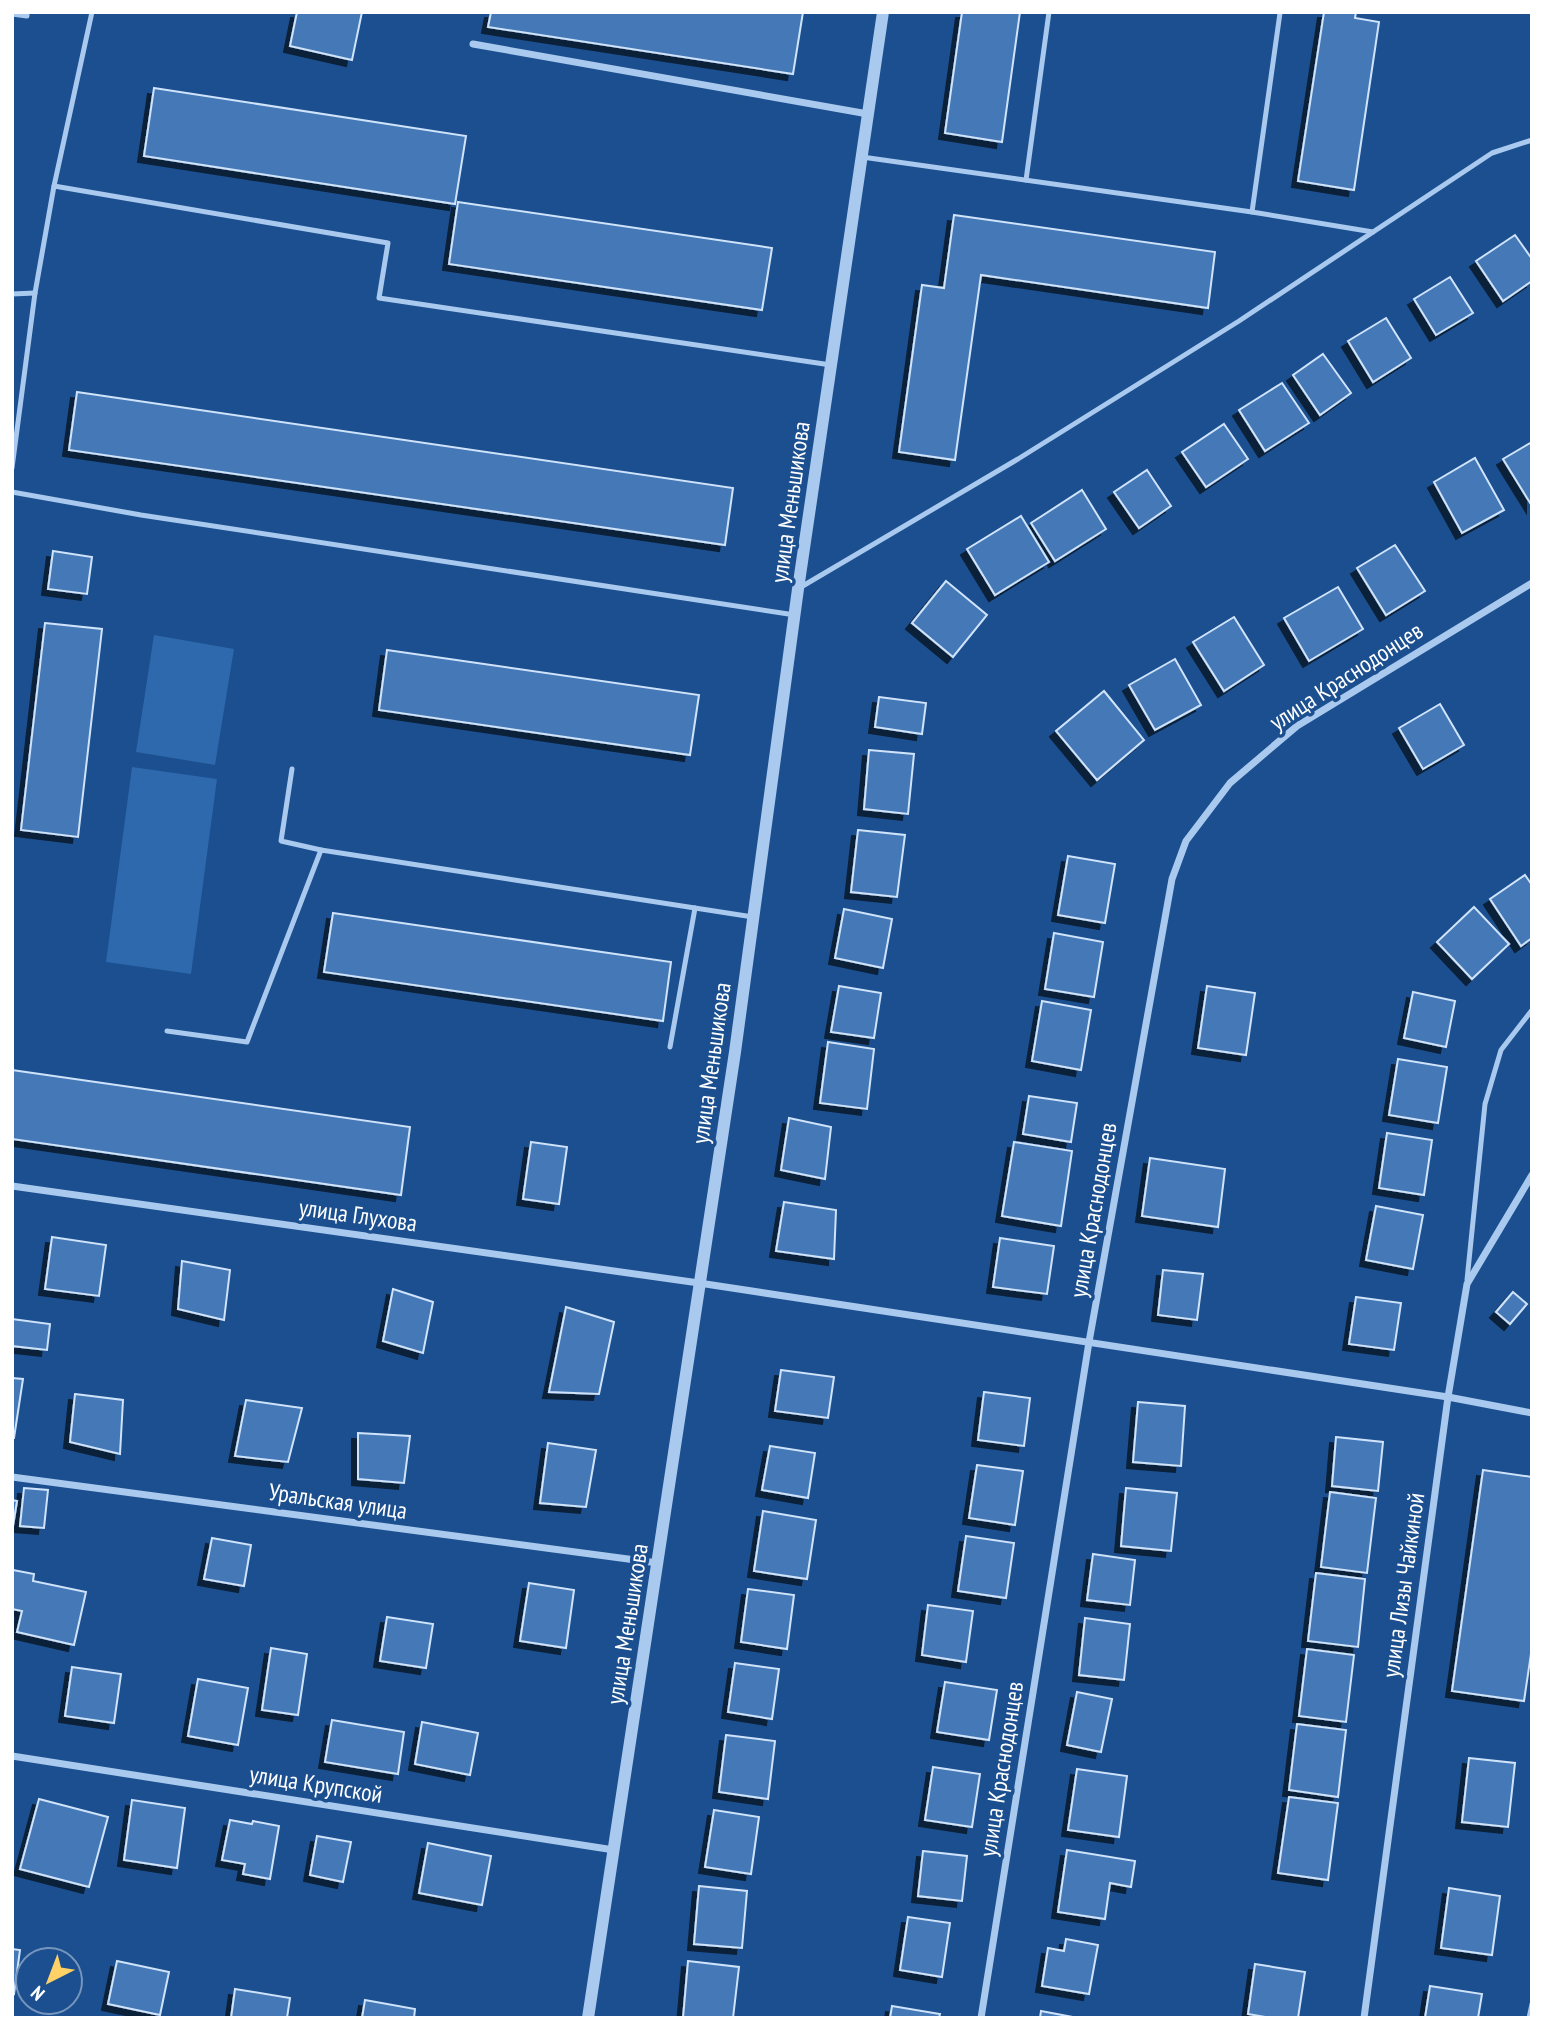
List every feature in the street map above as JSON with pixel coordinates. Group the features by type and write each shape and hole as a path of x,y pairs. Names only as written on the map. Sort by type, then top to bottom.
{"street":[{"name":"улица Меньшикова","path":"588,2018 753,917 883,12"},
{"path":"473,44 868,114"},
{"name":"улица Краснодонцев","path":"981,2018 1089,1342 1172,879 1186,841 1230,783 1297,726 1532,583"},
{"name":"улица Лизы Чайкиной","path":"1364,2018 1448,1396 1467,1284 1532,1175"},
{"name":"улица Глухова","path":"12,1186 699,1283 1448,1396 1532,1413"},
{"name":"Уральская улица","path":"12,1477 658,1563"},
{"name":"улица Крупской","path":"12,1756 615,1850"}],"lane":[{"path":"12,14 27,16 27,12"},
{"path":"12,468 35,293 54,186 92,12"},
{"path":"1026,180 1049,12"},
{"path":"1252,212 1280,13 1278,12"},
{"path":"798,589 1030,452 1239,321 1492,153 1532,140"},
{"path":"862,157 1252,212 1373,232"},
{"path":"54,186 388,243 379,298 831,365"},
{"path":"12,294 35,293"},
{"path":"12,492 141,515 795,615"},
{"path":"292,769 281,841 321,850 753,917"},
{"path":"167,1031 247,1042 321,850"},
{"path":"670,1047 695,908"},
{"path":"1467,1284 1485,1104 1501,1051 1532,1010"},
{"path":"1529,2018 1532,2004"}],"shaded area":[{"path":"154,635 234,649 215,765 136,752"},
{"path":"132,767 217,779 191,974 106,962"}],"building":[{"path":"297,12 362,12 352,60 290,46"},
{"path":"491,12 803,12 793,74 488,27"},
{"path":"962,12 1020,12 1002,142 945,133"},
{"path":"1324,12 1356,12 1355,18 1379,22 1354,190 1298,181"},
{"path":"154,88 466,136 455,204 144,156"},
{"path":"458,202 772,248 762,310 449,264"},
{"path":"954,215 1215,252 1208,308 981,275 955,460 899,452 922,285 944,288"},
{"path":"1515,235 1532,259 1532,281 1503,301 1476,261"},
{"path":"1450,277 1473,313 1436,335 1414,299"},
{"path":"1386,318 1411,358 1373,382 1348,341"},
{"path":"1323,354 1351,393 1320,415 1293,375"},
{"path":"1282,383 1309,423 1265,451 1239,410"},
{"path":"77,392 733,488 725,545 69,450"},
{"path":"1224,424 1248,459 1206,487 1182,452"},
{"path":"1532,442 1532,506 1503,459"},
{"path":"1475,458 1504,510 1462,533 1434,482"},
{"path":"1147,470 1171,506 1139,528 1114,492"},
{"path":"1082,490 1106,529 1055,561 1031,523"},
{"path":"1021,516 1049,562 995,595 967,549"},
{"path":"1395,545 1425,591 1386,615 1357,568"},
{"path":"53,551 92,557 87,594 48,589"},
{"path":"946,581 987,615 953,657 912,623"},
{"path":"1338,587 1363,629 1309,661 1284,618"},
{"path":"1234,617 1264,665 1224,691 1193,642"},
{"path":"45,623 102,629 78,837 21,830"},
{"path":"387,650 699,695 690,755 379,710"},
{"path":"1175,659 1201,705 1155,730 1129,685"},
{"path":"1104,691 1144,740 1097,780 1056,731"},
{"path":"879,697 926,703 922,734 875,727"},
{"path":"1440,704 1464,745 1423,769 1399,728"},
{"path":"869,750 914,754 908,814 864,809"},
{"path":"858,830 905,835 897,897 851,892"},
{"path":"1068,856 1115,864 1105,923 1058,915"},
{"path":"1525,875 1532,885 1532,938 1521,946 1490,899"},
{"path":"1474,907 1509,944 1472,979 1437,942"},
{"path":"844,909 892,919 883,968 835,958"},
{"path":"333,913 671,962 663,1021 324,972"},
{"path":"1054,933 1103,942 1094,997 1045,989"},
{"path":"839,986 881,993 874,1038 831,1032"},
{"path":"1207,986 1255,993 1246,1055 1198,1048"},
{"path":"1413,992 1455,1001 1446,1047 1404,1038"},
{"path":"1042,1001 1091,1010 1081,1070 1032,1061"},
{"path":"828,1042 874,1049 867,1109 820,1103"},
{"path":"1398,1059 1447,1067 1438,1123 1389,1115"},
{"path":"12,1070 410,1127 401,1195 12,1139"},
{"path":"1029,1096 1077,1103 1071,1142 1023,1134"},
{"path":"789,1118 831,1127 825,1179 781,1170"},
{"path":"1387,1133 1432,1140 1424,1195 1379,1188"},
{"path":"531,1142 567,1147 559,1204 523,1199"},
{"path":"1014,1142 1072,1151 1061,1226 1002,1216"},
{"path":"1150,1158 1225,1169 1218,1227 1142,1216"},
{"path":"784,1202 836,1210 834,1259 776,1251"},
{"path":"1376,1206 1423,1215 1413,1269 1366,1260"},
{"path":"52,1237 106,1245 99,1296 45,1289"},
{"path":"1000,1238 1054,1246 1047,1294 993,1287"},
{"path":"182,1261 230,1270 224,1320 178,1309"},
{"path":"1163,1270 1203,1274 1197,1320 1158,1315"},
{"path":"393,1289 433,1302 423,1353 383,1341"},
{"path":"1513,1292 1527,1304 1510,1324 1496,1312"},
{"path":"1356,1297 1401,1303 1394,1350 1349,1344"},
{"path":"566,1307 614,1322 599,1394 549,1392"},
{"path":"12,1319 50,1324 47,1350 12,1346"},
{"path":"781,1370 834,1377 828,1418 775,1411"},
{"path":"12,1378 23,1379 14,1438 12,1438"},
{"path":"984,1392 1030,1398 1024,1446 978,1440"},
{"path":"75,1394 123,1400 120,1454 70,1442"},
{"path":"246,1400 302,1408 288,1462 235,1456"},
{"path":"1138,1402 1185,1406 1181,1466 1133,1462"},
{"path":"358,1433 410,1436 404,1483 358,1479"},
{"path":"1336,1437 1383,1442 1378,1491 1332,1486"},
{"path":"548,1443 596,1450 586,1507 540,1503"},
{"path":"770,1446 815,1453 808,1498 762,1490"},
{"path":"977,1465 1023,1471 1015,1525 969,1518"},
{"path":"1483,1470 1532,1477 1532,1647 1524,1701 1452,1691"},
{"path":"24,1488 48,1490 44,1528 20,1526"},
{"path":"1126,1488 1177,1493 1171,1551 1121,1546"},
{"path":"1330,1492 1376,1498 1367,1573 1321,1567"},
{"path":"12,1500 17,1501 12,1532"},
{"path":"763,1511 816,1520 807,1579 754,1571"},
{"path":"966,1536 1014,1543 1006,1598 958,1591"},
{"path":"212,1538 251,1545 244,1586 204,1579"},
{"path":"1093,1554 1135,1560 1130,1605 1087,1600"},
{"path":"13,1570 34,1574 33,1581 86,1592 74,1645 17,1632 22,1611 12,1609"},
{"path":"1316,1573 1365,1579 1358,1647 1308,1641"},
{"path":"529,1583 574,1590 566,1648 520,1641"},
{"path":"748,1589 794,1595 787,1649 741,1642"},
{"path":"928,1605 973,1611 966,1662 922,1655"},
{"path":"387,1617 433,1624 426,1668 380,1661"},
{"path":"1085,1618 1130,1624 1124,1680 1079,1675"},
{"path":"271,1648 307,1654 298,1715 262,1710"},
{"path":"1307,1649 1354,1655 1346,1722 1299,1716"},
{"path":"735,1663 779,1669 772,1719 728,1712"},
{"path":"72,1667 121,1674 114,1723 65,1716"},
{"path":"198,1679 248,1688 238,1745 188,1736"},
{"path":"945,1682 997,1690 989,1740 937,1732"},
{"path":"1077,1692 1112,1699 1101,1752 1067,1745"},
{"path":"332,1720 404,1732 398,1774 325,1762"},
{"path":"422,1722 478,1733 470,1775 415,1764"},
{"path":"1297,1724 1346,1730 1338,1797 1289,1790"},
{"path":"726,1735 775,1741 768,1799 719,1792"},
{"path":"1469,1758 1515,1763 1508,1827 1462,1822"},
{"path":"933,1767 980,1774 972,1827 925,1820"},
{"path":"1077,1769 1127,1776 1119,1837 1068,1830"},
{"path":"1289,1797 1338,1803 1328,1880 1278,1873"},
{"path":"39,1799 108,1817 89,1887 20,1869"},
{"path":"132,1800 185,1808 177,1868 124,1860"},
{"path":"714,1810 759,1817 751,1874 705,1867"},
{"path":"230,1820 279,1826 270,1879 243,1874 245,1864 222,1860"},
{"path":"317,1836 351,1842 343,1882 310,1875"},
{"path":"428,1843 491,1856 482,1905 419,1893"},
{"path":"1067,1850 1135,1861 1131,1887 1110,1883 1105,1919 1058,1912"},
{"path":"923,1851 967,1856 962,1901 918,1896"},
{"path":"699,1886 747,1891 742,1948 694,1944"},
{"path":"1449,1888 1500,1896 1492,1955 1441,1948"},
{"path":"908,1917 950,1923 942,1977 900,1970"},
{"path":"1066,1939 1098,1945 1089,1994 1042,1986 1048,1948 1064,1951"},
{"path":"12,1949 14,1994 12,1993"},
{"path":"117,1961 169,1972 160,2015 108,2004"},
{"path":"688,1961 739,1967 733,2018 683,2018"},
{"path":"1255,1964 1305,1972 1298,2018 1271,2018 1248,2014"},
{"path":"1430,1986 1482,1994 1478,2018 1425,2018"},
{"path":"235,1989 290,1998 287,2018 231,2018"},
{"path":"365,2000 415,2009 414,2018 362,2018"},
{"path":"892,2006 940,2014 939,2018 890,2018"},
{"path":"1041,2011 1078,2018 1040,2018"}]}
